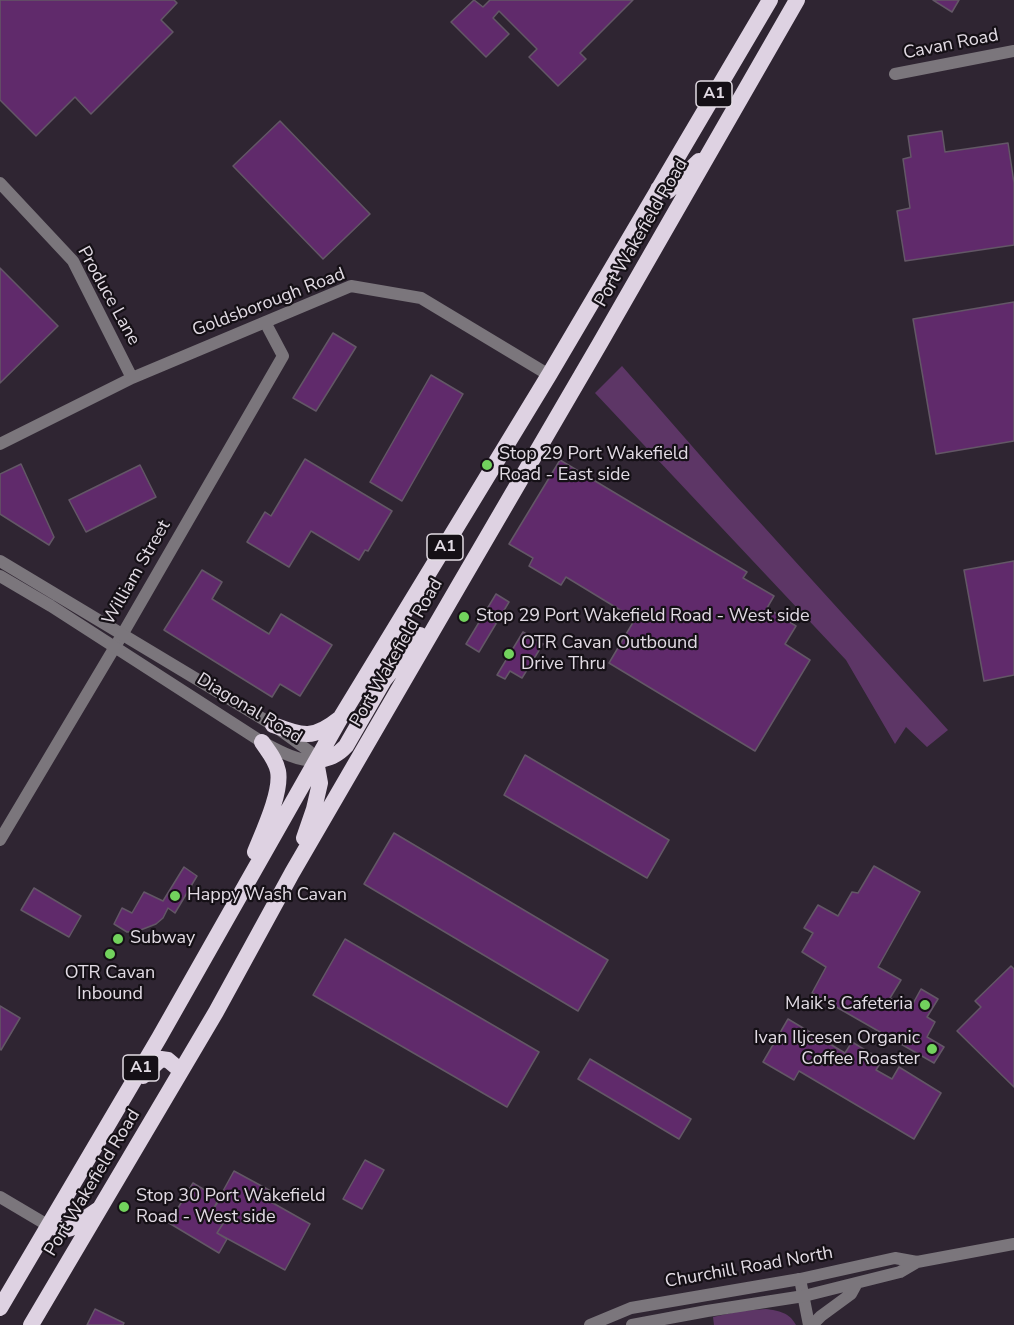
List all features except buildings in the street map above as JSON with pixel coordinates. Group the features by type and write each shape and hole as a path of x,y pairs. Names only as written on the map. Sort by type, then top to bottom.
{"highway":[{"name":"Port Wakefield Road","path":"0,1308 129,1089 341,717 549,375 770,0"},
{"name":"Port Wakefield Road","path":"31,1325 182,1071 292,873 797,0"},
{"path":"658,189 668,191 714,147"},
{"path":"292,873 314,809 320,783 316,761 340,753 346,746 384,680 458,587"},
{"path":"273,725 304,735 326,729 341,717"},
{"path":"232,909 276,792 278,769 262,742"},
{"path":"129,1089 161,1059 168,1060 182,1071"},
{"path":"49,1226 64,1230 102,1207"}],"street":[{"name":"Cavan Road","path":"895,74 1014,51"},
{"name":"Produce Lane","path":"0,183 73,261 132,378"},
{"name":"Goldsborough Road","path":"0,444 132,378 351,286 421,298 549,375"},
{"name":"William Street","path":"0,840 115,647 283,356 265,321"},
{"name":"Diagonal Road","path":"0,561 273,725 309,751 316,761"},
{"name":"Diagonal Road","path":"0,576 51,606 262,742 297,759 316,761"},
{"path":"0,1197 49,1226"},
{"name":"Churchill Road North","path":"632,1325 804,1296 900,1272 917,1262 1014,1244"},
{"name":"Churchill Road North","path":"591,1325 631,1308 800,1279 896,1258 917,1262"},
{"path":"800,1279 810,1325 851,1294 857,1283"}],"shaded area":[{"path":"622,366 726,485 948,730 927,747 906,727 895,744 846,660 595,393"},
{"path":"766,1309 787,1315 796,1325 714,1325 713,1317"}],"place":[{"name":"Stop 29 Port Wakefield Road - East side","path":"487,465"},
{"name":"Stop 29 Port Wakefield Road - West side","path":"464,617"},
{"name":"OTR Cavan Outbound Drive Thru","path":"509,654"},
{"name":"Happy Wash Cavan","path":"175,896"},
{"name":"Subway","path":"118,939"},
{"name":"OTR Cavan Inbound","path":"110,954"},
{"name":"Maik's Cafeteria","path":"925,1005"},
{"name":"Ivan Iljcesen Organic Coffee Roaster","path":"932,1049"},
{"name":"Stop 30 Port Wakefield Road - West side","path":"124,1207"}]}
